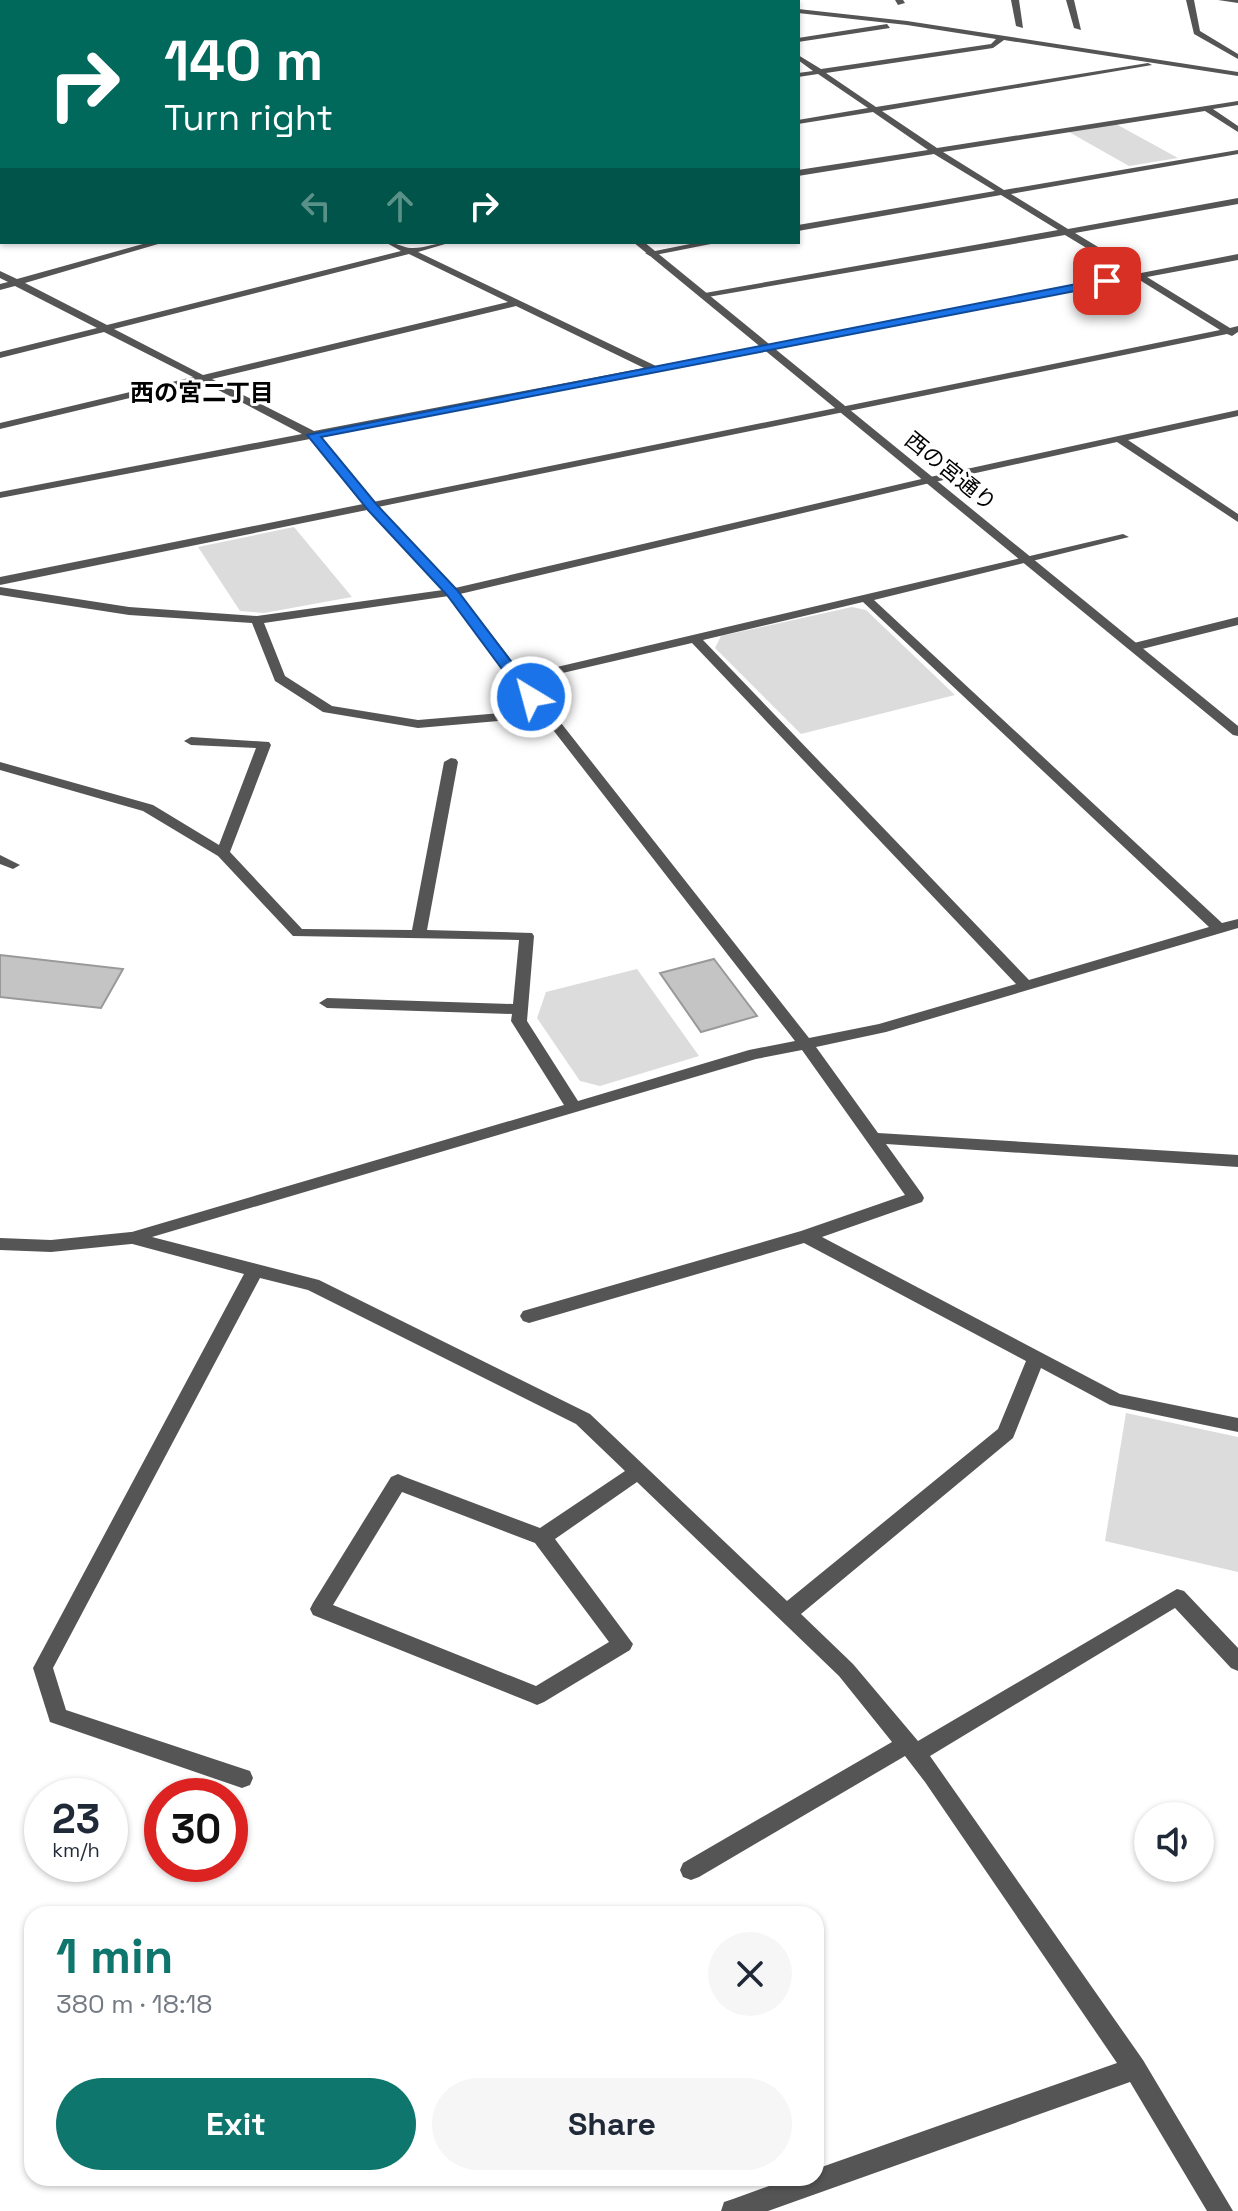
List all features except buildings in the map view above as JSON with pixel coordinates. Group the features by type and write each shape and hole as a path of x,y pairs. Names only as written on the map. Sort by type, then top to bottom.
{"street":[{"path":"1015,0 1020,26"},
{"path":"1070,0 1078,28"},
{"path":"1190,0 1197,32 1238,57"},
{"path":"1222,0 1238,1"},
{"path":"800,11 907,23 1238,74"},
{"path":"800,40 907,23"},
{"path":"800,75 993,46 1003,37"},
{"path":"800,58 935,151 1137,276 1235,332"},
{"path":"800,122 1160,62"},
{"path":"800,173 1238,103"},
{"path":"1206,108 1238,130"},
{"path":"800,228 1238,152"},
{"path":"705,296 1238,201"},
{"path":"0,287 153,244"},
{"path":"395,244 654,369"},
{"path":"0,355 439,244"},
{"name":"西の宮通り","path":"640,244 1238,732"},
{"path":"650,253 704,244"},
{"path":"0,495 1238,257"},
{"path":"0,274 313,435 372,508 452,592 543,713 804,1042 916,1198 806,1236 529,1316"},
{"path":"0,426 518,303"},
{"path":"0,581 1235,332"},
{"path":"0,591 129,611 257,620 452,592 930,480 1238,413"},
{"path":"1119,439 1235,514"},
{"path":"518,680 1123,537"},
{"path":"865,598 1219,928"},
{"path":"257,620 279,678 328,709 418,724 543,713"},
{"path":"1134,647 1238,621"},
{"path":"694,638 1026,986"},
{"path":"191,741 264,745 223,853"},
{"path":"419,934 451,762"},
{"path":"2,769 148,808 223,853 298,933 527,936 519,1021 574,1107"},
{"path":"0,1244 51,1246 131,1238 574,1107 804,1042 881,1029 1238,923"},
{"path":"327,1003 520,1009"},
{"path":"872,1138 1238,1161"},
{"path":"806,1236 1116,1400 1238,1425"},
{"path":"131,1238 313,1285 583,1419 846,1670 911,1749 1135,2068 1221,2211"},
{"path":"242,1778 57,1716 43,1668 255,1270"},
{"path":"786,1614 1006,1433 1036,1358"},
{"path":"542,1537 638,1472"},
{"path":"398,1482 542,1537 623,1644 537,1696 320,1609 398,1482"},
{"path":"691,1870 1177,1597 1238,1662"},
{"path":"824,2179 1135,2068"},
{"path":"733,2211 803,2186"}],"shaded area":[{"path":"1116,124 1178,158 1129,166 1069,132"},
{"path":"294,527 352,597 264,613 240,611 198,547"},
{"path":"852,607 866,610 955,695 801,734 715,648 721,636"},
{"path":"637,969 699,1056 600,1086 580,1081 537,1018 546,992"},
{"path":"1126,1413 1238,1437 1238,1572 1105,1541"}],"district":[{"name":"西の宮二丁目","path":"202,392"}],"route":[{"path":"531,697 452,592 372,508 313,435 1107,281"}]}
